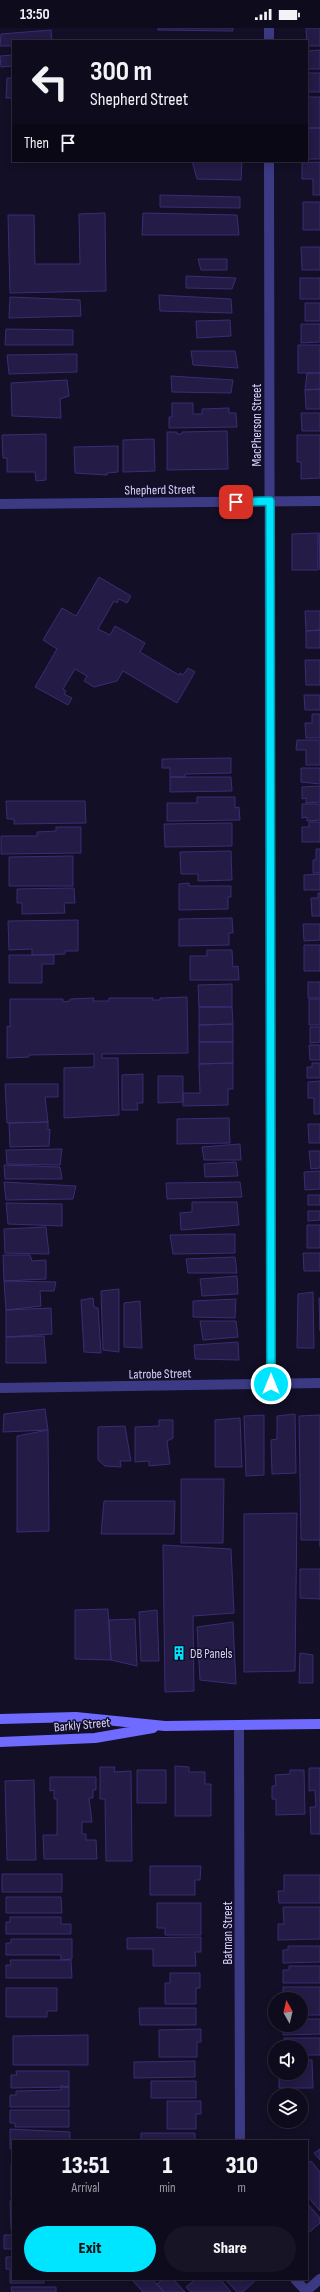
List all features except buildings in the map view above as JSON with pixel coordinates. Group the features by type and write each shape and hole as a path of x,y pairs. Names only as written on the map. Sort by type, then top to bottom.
{"street":[{"path":"269,28 269,40"},
{"name":"MacPherson Street","path":"269,162 271,1384"},
{"name":"Shepherd Street","path":"0,504 320,500"},
{"name":"Latrobe Street","path":"0,1388 320,1383"},
{"name":"Barkly Street","path":"0,1719 76,1717 165,1726 320,1724"},
{"name":"Batman Street","path":"239,1725 240,2140"},
{"name":"Barkly Street","path":"0,1742 95,1738 165,1726"},
{"path":"296,2280 306,2292 320,2279"}],"place":[{"name":"DB Panels","path":"179,1653"}],"route":[{"path":"236,502 270,501 271,1384"}]}
